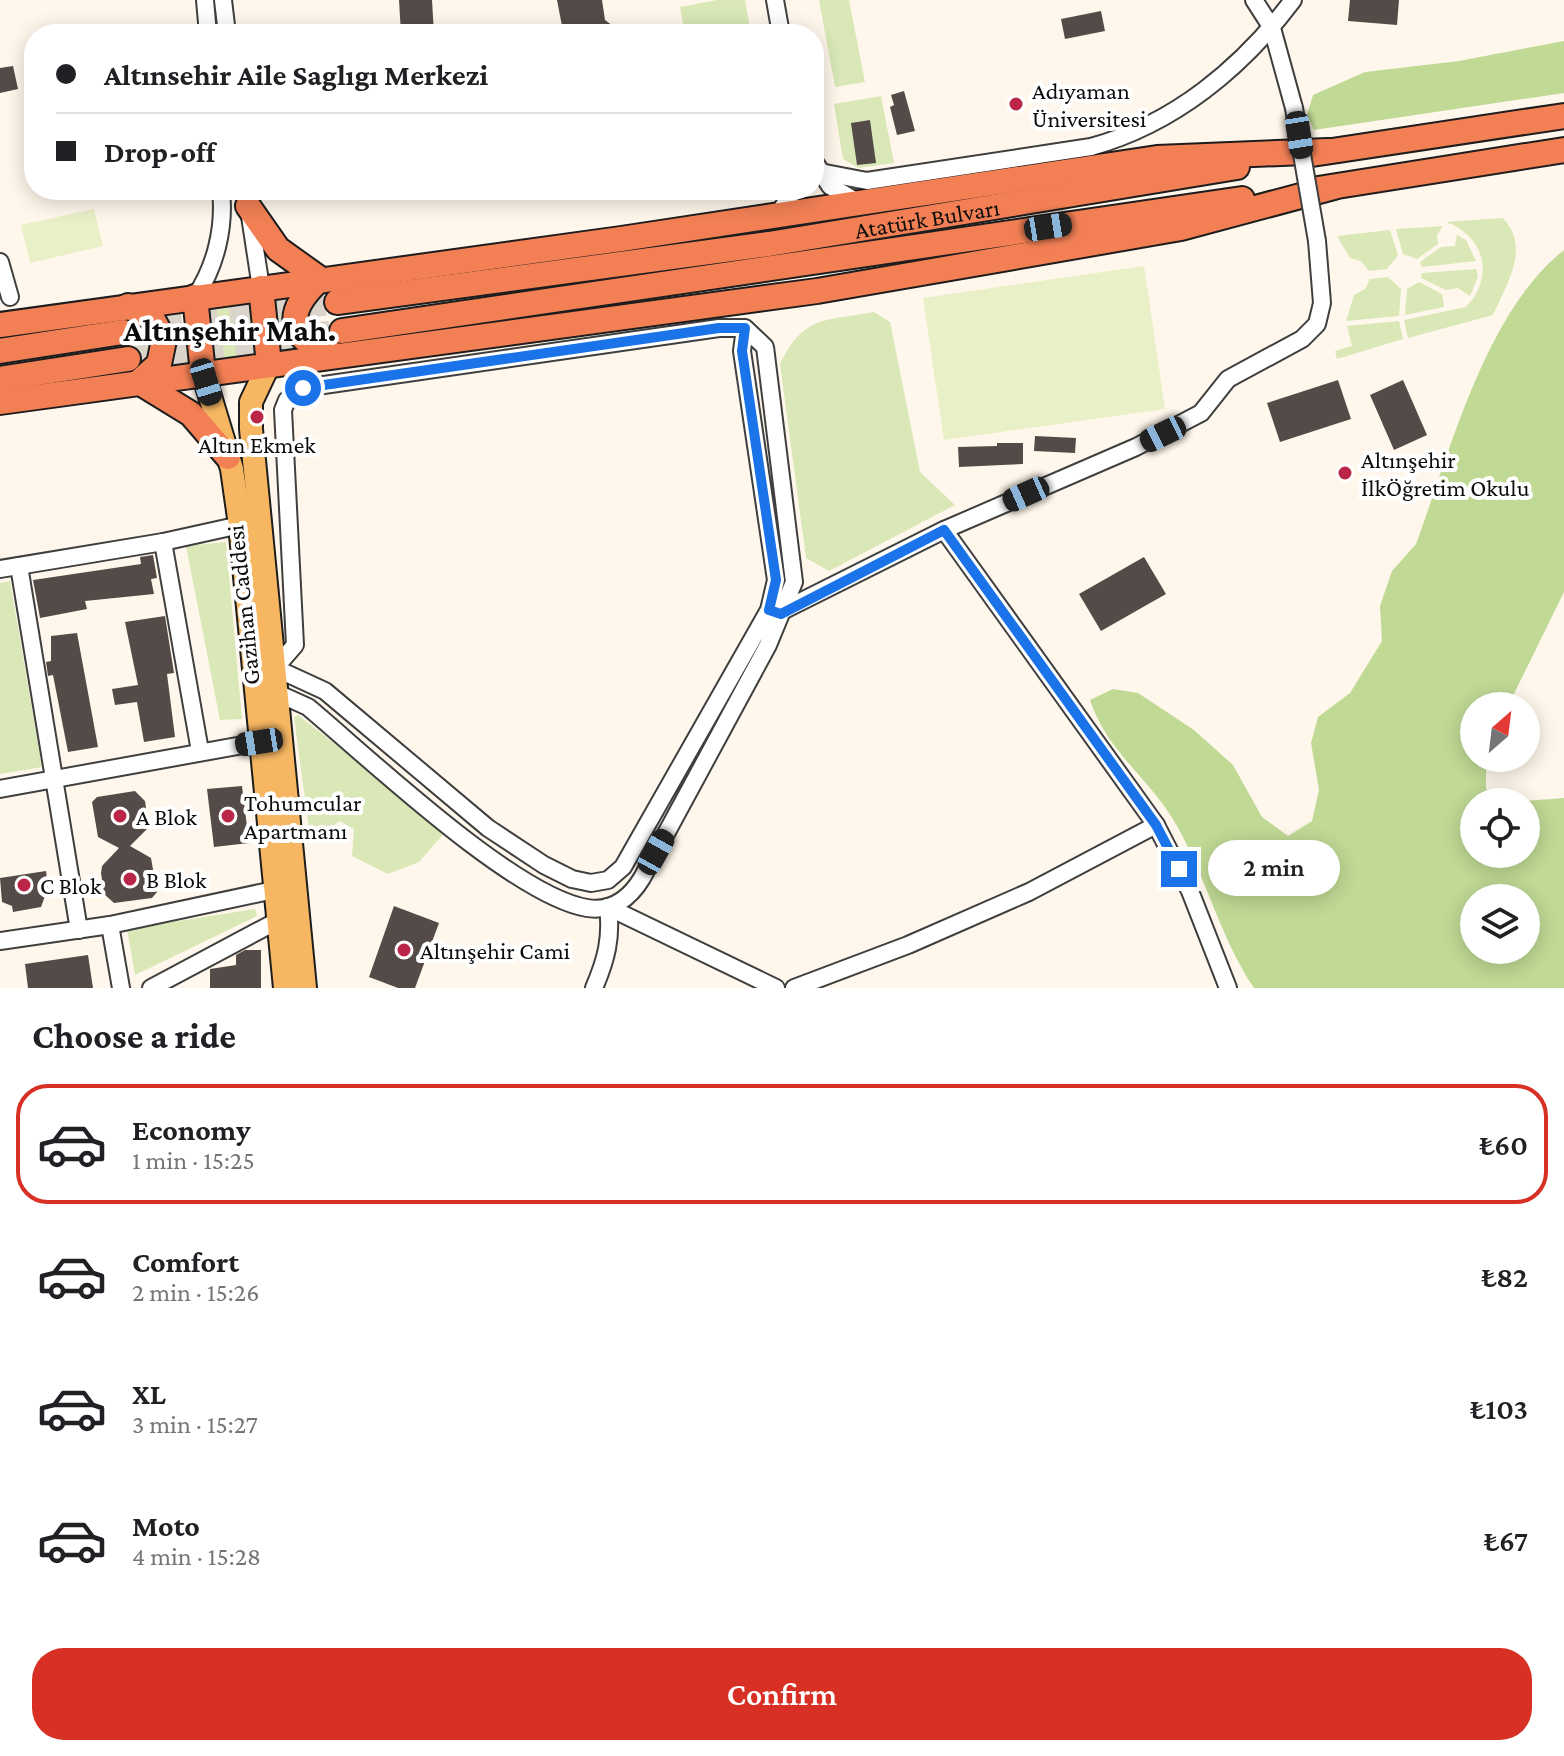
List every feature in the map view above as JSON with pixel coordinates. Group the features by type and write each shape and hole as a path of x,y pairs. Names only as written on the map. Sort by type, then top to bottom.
{"highway":[{"name":"Atatürk Bulvarı","path":"337,302 769,244 1044,201 1328,151 1564,116"},
{"name":"Atatürk Bulvarı","path":"342,331 1334,187 1564,150"},
{"path":"0,325 777,216 1157,158 1328,151"},
{"path":"0,402 817,291 1181,228 1334,187"},
{"path":"248,200 278,249 320,279"},
{"path":"320,279 301,298 295,322 307,344 336,356"},
{"path":"261,288 269,364"},
{"path":"195,297 203,373"},
{"path":"128,306 155,321 164,340 161,361 139,382"},
{"path":"0,351 123,332"},
{"path":"0,379 128,359"},
{"path":"139,382 191,414 228,457"}],"main road":[{"name":"Gazihan Caddesi","path":"269,364 251,402 251,413 305,988"},
{"name":"Gazihan Caddesi","path":"203,373 228,457 240,525 285,988"}],"street":[{"path":"205,0 207,24"},
{"path":"223,0 226,24"},
{"path":"775,0 779,24"},
{"path":"786,0 790,24"},
{"path":"277,693 308,707 477,847 534,885 564,901 589,908 608,907 626,899 642,878 768,645 775,612 776,580 742,351 745,328 719,328 431,368 303,388 294,393 283,410 282,420 295,645 275,668 325,691 488,828 544,865 572,879 591,883 608,880 623,867 775,612 944,530 1189,421 1201,413 1228,379 1313,330 1322,303 1317,241 1294,108 1272,28 1254,0"},
{"path":"824,169 867,181 1091,147 1118,140 1218,81 1272,28 1293,0"},
{"path":"824,177 830,186 860,204"},
{"path":"195,297 213,263 222,200"},
{"path":"247,200 261,288"},
{"path":"777,216 787,200"},
{"path":"0,262 10,297"},
{"path":"0,569 163,542 240,525"},
{"path":"944,530 1156,825 1190,891 1228,988"},
{"path":"163,542 200,751"},
{"path":"19,566 79,930"},
{"path":"0,789 259,742"},
{"path":"794,988 908,945 1029,892 1156,825"},
{"path":"0,941 110,925 274,890"},
{"path":"594,988 604,965 611,933 608,907"},
{"path":"608,907 776,988"},
{"path":"151,988 277,921"},
{"path":"110,925 121,988"}],"green space":[{"path":"717,0 745,0 749,24 683,24 680,7"},
{"path":"819,0 849,0 865,82 835,87"},
{"path":"1564,41 1564,93 1314,130 1307,115 1313,95 1365,72 1459,61"},
{"path":"881,96 894,163 859,168 843,159 834,104"},
{"path":"94,209 103,246 30,263 21,225"},
{"path":"1503,218 1511,229 1516,253 1510,278 1493,315 1408,338 1404,320 1466,307 1481,283 1482,258 1477,247 1459,228 1446,222"},
{"path":"1443,226 1437,235 1438,244 1417,259 1403,254 1396,229"},
{"path":"1390,230 1398,255 1387,269 1369,271 1361,261 1350,258 1337,236"},
{"path":"1457,235 1466,240 1476,261 1422,267 1420,262 1441,247 1455,246"},
{"path":"1564,250 1564,592 1515,692 1460,692 1460,772 1486,772 1486,788 1460,788 1460,868 1540,868 1540,800 1564,798 1564,988 1254,988 1241,968 1183,837 1160,801 1106,733 1090,700 1113,689 1138,693 1194,730 1233,765 1262,817 1288,836 1312,821 1319,790 1311,743 1318,717 1350,693 1382,641 1380,606 1392,571 1416,544 1473,386 1512,309 1536,277"},
{"path":"1144,266 1165,409 944,440 923,298"},
{"path":"1476,269 1478,277 1470,296 1458,288 1446,290 1421,278 1422,273"},
{"path":"1388,277 1401,289 1399,316 1346,321 1354,295 1365,289 1370,279"},
{"path":"1419,282 1442,294 1444,307 1405,315 1407,289"},
{"path":"229,307 247,316 253,335 244,353 225,359 212,355 205,318 216,310"},
{"path":"874,312 890,322 920,472 955,505 829,571 806,558 780,364 798,336 807,328 829,319"},
{"path":"1399,321 1403,339 1337,359 1335,351 1352,346 1347,326"},
{"path":"226,542 242,719 220,720 186,546"},
{"path":"10,581 42,767 0,774 0,583"},
{"path":"298,715 446,831 419,862 388,874 352,856 354,829 339,821 318,840 310,837 294,717"},
{"path":"255,909 257,916 135,975 127,929"}],"building":[{"path":"399,0 432,0 433,24 400,24"},
{"path":"557,0 602,0 605,20 610,24 562,24"},
{"path":"1350,0 1399,0 1397,25 1348,21"},
{"path":"1101,11 1105,31 1065,39 1061,19"},
{"path":"13,66 18,89 0,93 0,68"},
{"path":"904,91 915,131 897,135 890,107 894,105 891,95"},
{"path":"870,120 876,163 857,165 851,123"},
{"path":"1338,380 1351,419 1280,442 1267,403"},
{"path":"1403,380 1427,435 1394,450 1370,395"},
{"path":"1035,436 1076,438 1075,453 1034,451"},
{"path":"997,443 1023,443 1023,464 959,467 958,447 997,446"},
{"path":"153,555 157,578 151,579 154,594 85,601 87,609 40,618 33,580 141,564 140,557"},
{"path":"1144,557 1166,594 1101,631 1079,594"},
{"path":"165,616 174,673 167,674 175,737 144,742 137,702 115,705 112,689 138,685 125,622"},
{"path":"77,633 98,747 68,752 53,675 48,676 46,662 51,661 51,636"},
{"name":"Tohumcular Apartmanı","path":"242,786 249,843 214,847 207,789"},
{"path":"135,791 145,801 148,822 147,829 130,846 151,858 157,892 152,898 114,903 104,894 101,873 102,866 119,848 98,837 92,802 97,797"},
{"name":"C Blok","path":"46,871 49,895 45,896 41,907 13,912 12,906 2,902 0,878"},
{"name":"Altınşehir Cami","path":"394,906 439,923 415,988 398,988 369,977"},
{"path":"245,950 261,950 261,988 210,988 210,969 236,965 236,955"},
{"path":"88,955 93,988 28,988 25,964"}],"tunnel":[{"path":"123,332 337,302"},
{"path":"128,359 342,331"}],"place":[{"name":"Adıyaman Üniversitesi","path":"1016,104"},
{"name":"Altın Ekmek","path":"257,417"},
{"name":"Altınşehir İlkÖğretim Okulu","path":"1345,473"},
{"name":"A Blok","path":"120,816"},
{"name":"Tohumcular Apartmanı","path":"228,816"},
{"name":"B Blok","path":"130,879"},
{"name":"C Blok","path":"24,885"},
{"name":"Altınşehir Cami","path":"404,950"}],"district":[{"name":"Altınşehir Mah.","path":"230,330"}],"route":[{"path":"303,388 719,328 745,328 742,351 776,580 769,610 781,614 944,530 1156,825 1179,869"}]}
